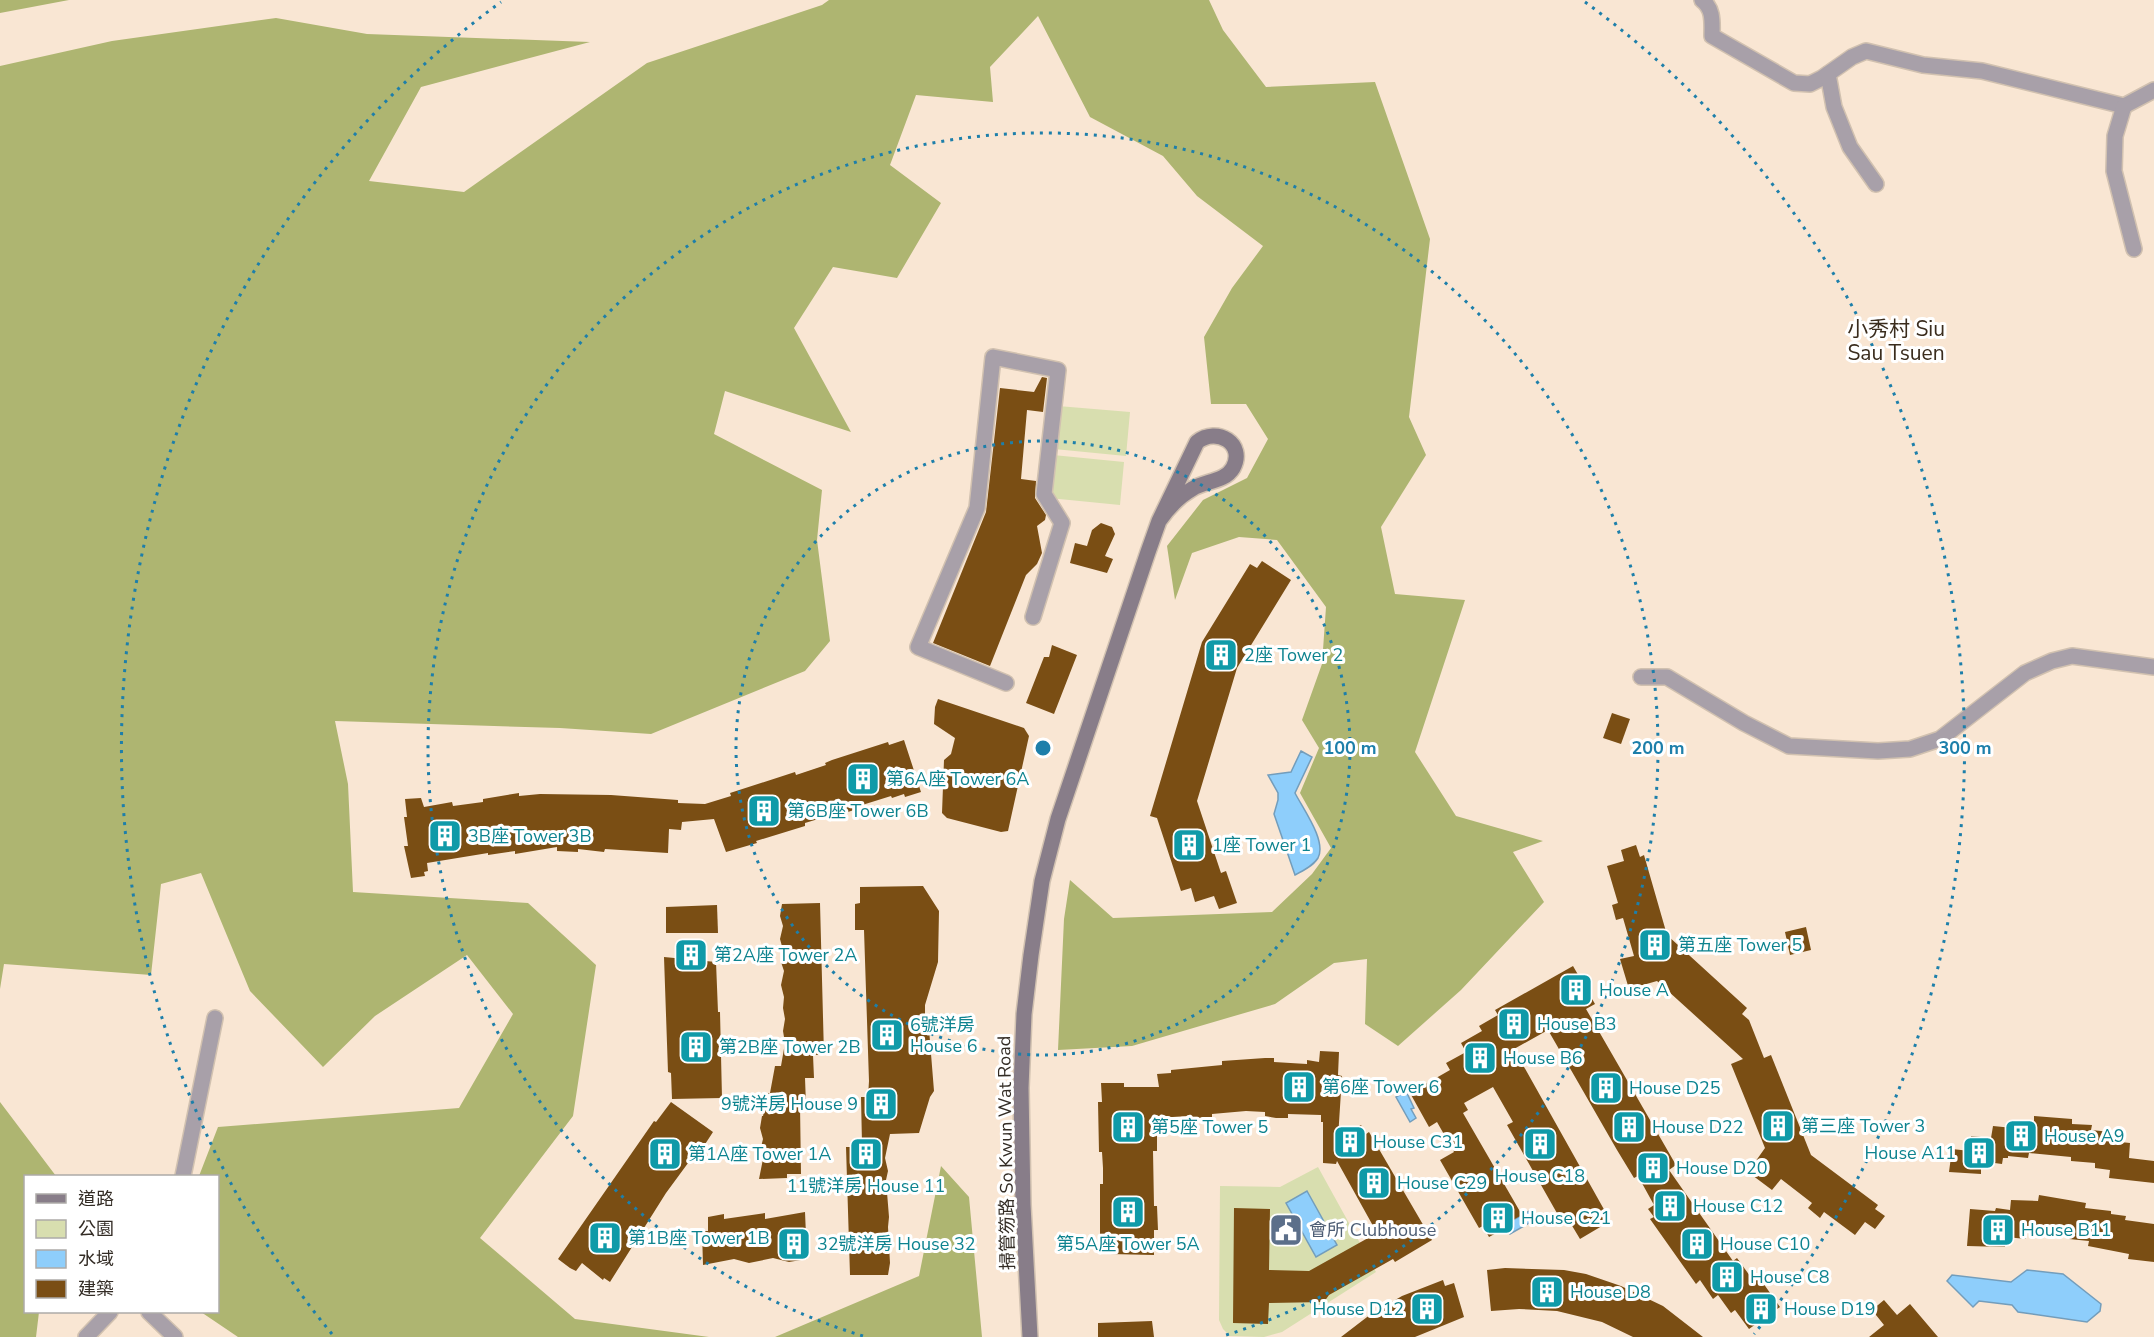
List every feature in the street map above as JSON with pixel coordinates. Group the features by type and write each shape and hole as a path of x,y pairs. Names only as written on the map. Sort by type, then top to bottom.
{"street":[{"path":"1702,0 1712,15 1712,36 1794,83 1810,84 1852,57 1866,51 1923,65 1982,71 2124,106 2154,90"},
{"path":"1828,74 1834,107 1850,147 1876,184"},
{"path":"2124,106 2115,136 2114,171 2134,249"},
{"path":"1006,683 918,647 977,508 993,357 1058,370 1044,494 1062,523 1033,617"},
{"name":"掃管笏路 So Kwun Wat Road","path":"1030,1337 1023,1204 1022,1076 1026,1002 1042,881 1058,819 1159,521 1197,442 1208,435 1226,439 1236,455 1230,472 1225,477 1201,484 1186,493 1167,510 1159,521"},
{"path":"1641,677 1667,677 1744,723 1790,746 1878,751 1910,749 1940,739 2025,673 2052,662 2072,656 2154,667"},
{"path":"183,1175 215,1018"},
{"path":"86,1337 108,1313"},
{"path":"151,1313 175,1337"}],"green space":[{"path":"0,0 69,0 0,13"},
{"path":"829,0 1209,0 1223,30 1266,87 1375,82 1430,239 1409,417 1426,455 1381,527 1395,594 1465,600 1415,752 1456,816 1543,841 1513,852 1544,902 1461,990 1398,1046 1365,1024 1367,959 1334,963 1275,1004 1132,1046 1058,1050 1064,919 1070,880 1113,918 1272,912 1312,874 1331,848 1300,793 1319,748 1302,720 1322,664 1326,607 1277,540 1239,537 1192,553 1175,600 1167,546 1203,500 1247,478 1268,439 1246,404 1211,404 1204,337 1232,288 1263,246 1197,196 1163,156 1090,117 1038,16 990,67 993,102 916,95 890,165 941,203 897,278 833,267 794,328 851,432 725,391 714,434 822,490 817,540 830,641 805,671 651,734 560,728 335,721 348,784 353,892 528,903 596,965 573,1116 480,1238 575,1319 709,1337 238,1337 202,1313 219,1313 219,1175 199,1175 218,1127 459,1108 513,1014 467,955 375,1016 323,1067 250,991 201,873 161,884 151,975 4,964 0,989 0,66 112,41 276,18 367,34 590,42 421,87 369,181 464,192 647,63 822,5"},
{"path":"1058,406 1130,412 1126,456 1054,449"},
{"path":"1053,455 1124,462 1120,505 1049,498"},
{"path":"0,1102 55,1175 24,1175 24,1313 39,1313 36,1337 0,1337"},
{"path":"941,1166 969,1197 982,1337 775,1337 919,1276"},
{"name":"會所 Clubhouse","path":"1318,1167 1376,1272 1282,1332 1264,1337 1230,1336 1223,1329 1219,1320 1220,1186 1280,1187"}],"water":[{"path":"1301,751 1312,757 1295,793 1317,834 1320,851 1313,863 1295,875 1274,814 1278,793 1268,775 1291,772"},
{"path":"1406,1091 1416,1118 1410,1122 1396,1097"},
{"path":"1307,1191 1337,1245 1316,1257 1286,1203"},
{"path":"1533,1209 1538,1218 1510,1234 1506,1228 1512,1224 1511,1221"},
{"path":"2027,1270 2063,1274 2101,1304 2100,1311 2087,1322 2018,1312 2012,1305 1979,1301 1973,1307 1947,1281 1952,1275 2011,1282"}],"building":[{"path":"1042,377 1047,378 1043,412 1027,410 1021,479 1036,481 1035,498 1046,515 1045,520 1037,526 1042,553 1037,564 1026,575 990,666 933,643 986,512 1000,388 1034,392"},
{"path":"1101,523 1112,527 1115,534 1105,556 1113,559 1107,573 1070,563 1075,543 1087,546 1092,530"},
{"path":"1262,561 1291,580 1237,668 1197,801 1221,873 1226,871 1237,903 1219,909 1214,896 1195,902 1191,888 1181,891 1157,818 1150,816 1202,642 1250,564 1257,568"},
{"path":"1052,645 1077,655 1054,714 1026,703 1044,657 1049,657"},
{"path":"938,699 1024,728 1029,736 1008,831 1001,832 947,818 942,813 944,760 951,754 955,738 934,724"},
{"path":"1612,713 1630,719 1621,744 1603,738"},
{"path":"904,740 921,792 905,797 904,794 892,798 891,796 859,806 851,811 805,823 805,826 726,852 714,819 682,822 681,830 669,829 668,853 605,849 604,852 578,849 578,852 557,851 557,847 515,854 515,851 488,855 488,853 427,863 428,871 424,872 425,876 411,878 404,846 408,846 404,817 407,817 405,799 421,798 424,807 452,802 453,806 483,802 483,799 519,793 519,796 611,795 705,804 731,796 730,793 795,772 796,775 826,765 825,763 832,760 888,742 889,745"},
{"path":"1636,845 1640,857 1644,855 1667,935 1747,1008 1742,1014 1749,1020 1764,1058 1771,1055 1811,1155 1878,1205 1875,1209 1885,1216 1875,1229 1865,1222 1855,1235 1824,1212 1820,1218 1808,1208 1812,1203 1781,1179 1772,1190 1748,1172 1765,1148 1731,1064 1743,1059 1657,981 1629,989 1620,959 1634,956 1623,918 1616,920 1612,905 1618,903 1607,866 1624,861 1621,850"},
{"path":"923,886 939,911 938,962 925,1005 934,1091 919,1133 890,1134 885,1158 888,1171 886,1180 890,1263 888,1275 850,1275 846,1147 860,1147 862,1144 861,1097 868,1097 869,1081 864,930 855,930 855,904 860,903 860,887"},
{"path":"820,903 824,1055 813,1055 814,1078 805,1078 806,1105 800,1105 801,1174 787,1174 787,1178 759,1179 763,1159 760,1151 763,1139 760,1128 762,1116 768,1093 770,1093 775,1066 781,1066 785,1043 784,997 781,985 784,971 781,962 783,950 780,939 783,926 780,916 782,904"},
{"path":"717,905 718,933 666,933 666,907"},
{"path":"1806,927 1811,950 1790,955 1785,932"},
{"path":"664,957 716,962 722,1098 672,1099 671,1073 668,1072"},
{"path":"1573,966 1595,1004 1586,1009 1676,1165 1669,1170 1733,1261 1737,1258 1750,1276 1756,1273 1780,1307 1749,1329 1735,1310 1731,1313 1718,1295 1713,1299 1700,1280 1696,1284 1650,1219 1654,1217 1648,1209 1654,1205 1638,1176 1634,1178 1617,1150 1548,1030 1514,1049 1606,1213 1602,1215 1607,1223 1580,1239 1568,1219 1562,1222 1507,1125 1513,1122 1493,1087 1464,1103 1468,1110 1463,1113 1522,1215 1511,1221 1513,1224 1489,1237 1483,1226 1479,1228 1440,1160 1454,1152 1437,1122 1429,1127 1410,1093 1450,1070 1446,1063 1466,1052 1461,1043 1482,1031 1479,1026 1498,1015 1495,1010"},
{"path":"1320,1051 1339,1052 1338,1075 1342,1076 1338,1138 1361,1125 1366,1134 1369,1132 1432,1240 1395,1262 1393,1259 1329,1295 1324,1302 1269,1303 1268,1324 1233,1323 1234,1208 1270,1209 1269,1270 1309,1271 1377,1233 1337,1161 1336,1164 1323,1163 1321,1115 1288,1114 1288,1118 1276,1118 1265,1116 1265,1112 1246,1111 1188,1119 1188,1116 1157,1118 1157,1151 1153,1151 1154,1206 1157,1206 1158,1230 1154,1230 1154,1255 1110,1254 1110,1251 1104,1251 1103,1234 1100,1234 1100,1184 1103,1184 1103,1168 1102,1152 1099,1152 1098,1102 1102,1102 1101,1083 1124,1083 1124,1087 1159,1087 1157,1074 1171,1073 1171,1070 1222,1065 1222,1061 1265,1058 1274,1058 1274,1062 1307,1064 1307,1060 1319,1062"},
{"path":"671,1102 713,1132 696,1158 693,1161 691,1159 666,1193 610,1282 604,1278 603,1280 582,1263 576,1271 570,1268 558,1259 654,1121 656,1122"},
{"path":"2034,1116 2072,1119 2072,1124 2092,1125 2091,1130 2111,1132 2111,1141 2130,1143 2129,1158 2154,1161 2154,1183 2109,1178 2110,1170 2095,1168 2095,1163 2071,1161 2071,1157 2029,1153 2028,1158 2008,1156 2008,1158 2003,1158 2002,1164 1987,1162 1987,1169 1981,1168 1981,1174 1949,1172 1952,1149 1970,1151 1971,1136 1991,1138 1993,1126 2013,1128 2013,1120 2034,1122"},
{"path":"2039,1195 2086,1203 2085,1208 2111,1211 2111,1214 2126,1216 2125,1220 2154,1224 2154,1262 2128,1259 2129,1254 2088,1246 2089,1241 2069,1239 2069,1236 2026,1232 2026,1239 2006,1237 2005,1247 1967,1246 1970,1209 2010,1210 2011,1200 2038,1201"},
{"path":"805,1212 807,1259 789,1262 773,1258 749,1263 734,1259 703,1265 702,1231 708,1231 708,1217 724,1214 724,1219 765,1213 765,1219"},
{"path":"1505,1268 1564,1270 1586,1274 1621,1286 1663,1306 1703,1337 1633,1337 1602,1322 1557,1311 1519,1309 1491,1311 1487,1270"},
{"path":"1443,1280 1445,1286 1454,1283 1464,1317 1415,1337 1341,1337 1371,1314 1402,1296"},
{"path":"1884,1300 1897,1315 1910,1304 1938,1337 1869,1337 1884,1325 1872,1310"},
{"path":"1152,1321 1154,1337 1098,1337 1098,1323"}],"place":[{"name":"2座 Tower 2","path":"1221,655"},
{"name":"第6A座 Tower 6A","path":"863,779"},
{"name":"第6B座 Tower 6B","path":"764,811"},
{"name":"3B座 Tower 3B","path":"445,836"},
{"name":"1座 Tower 1","path":"1189,845"},
{"name":"第五座 Tower 5","path":"1655,945"},
{"name":"第2A座 Tower 2A","path":"691,955"},
{"name":"House A","path":"1576,990"},
{"name":"House B3","path":"1514,1024"},
{"name":"6號洋房 House 6","path":"887,1035"},
{"name":"第2B座 Tower 2B","path":"696,1047"},
{"name":"House B6","path":"1480,1058"},
{"name":"第6座 Tower 6","path":"1299,1087"},
{"name":"House D25","path":"1606,1088"},
{"name":"9號洋房 House 9","path":"881,1104"},
{"name":"第三座 Tower 3","path":"1778,1126"},
{"name":"第5座 Tower 5","path":"1128,1127"},
{"name":"House D22","path":"1629,1127"},
{"name":"House A9","path":"2021,1136"},
{"name":"House C31","path":"1350,1142"},
{"name":"House C18","path":"1540,1144"},
{"name":"House A11","path":"1979,1153"},
{"name":"第1A座 Tower 1A","path":"665,1154"},
{"name":"11號洋房 House 11","path":"866,1154"},
{"name":"House D20","path":"1653,1168"},
{"name":"House C29","path":"1374,1183"},
{"name":"House C12","path":"1670,1206"},
{"name":"第5A座 Tower 5A","path":"1128,1212"},
{"name":"House C21","path":"1498,1218"},
{"name":"會所 Clubhouse","path":"1286,1230"},
{"name":"House B11","path":"1998,1230"},
{"name":"第1B座 Tower 1B","path":"605,1238"},
{"name":"32號洋房 House 32","path":"794,1244"},
{"name":"House C10","path":"1697,1244"},
{"name":"House C8","path":"1727,1277"},
{"name":"House D8","path":"1547,1292"},
{"name":"House D12","path":"1427,1309"},
{"name":"House D19","path":"1761,1309"}],"district":[{"name":"小秀村 Siu Sau Tsuen","path":"1896,341"}]}
